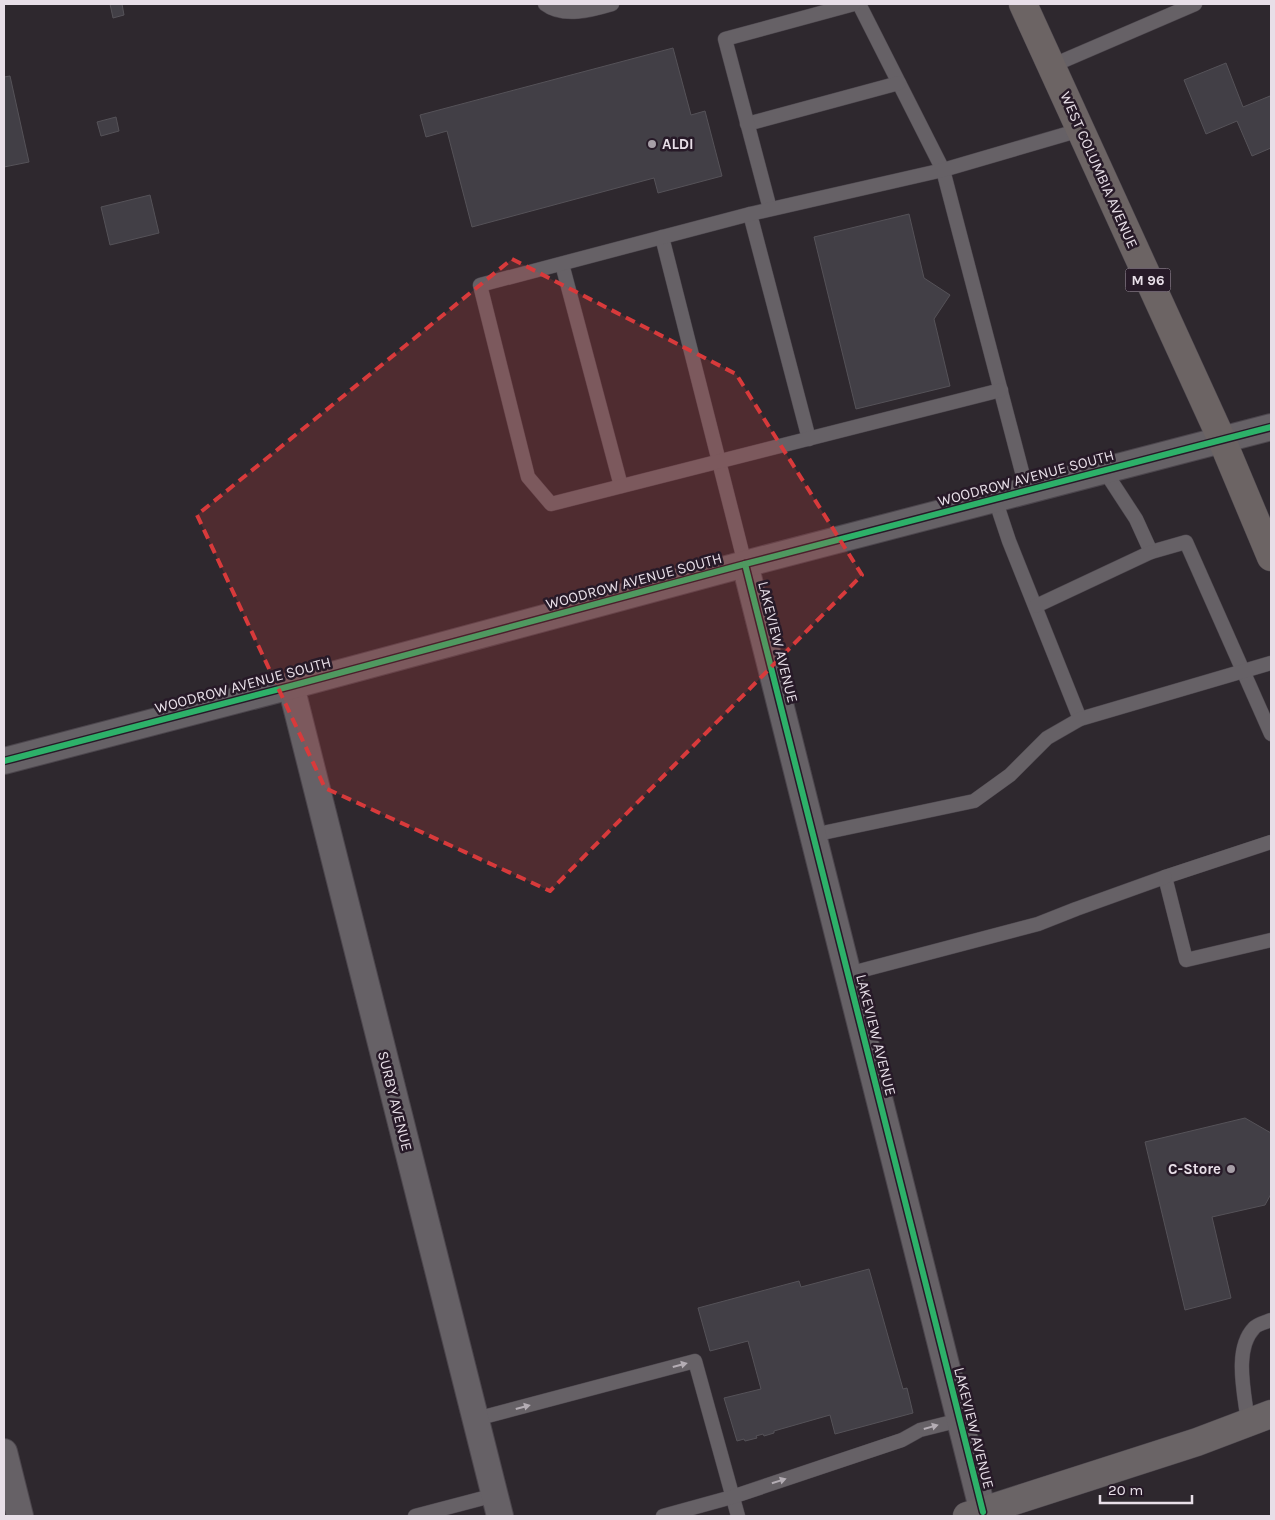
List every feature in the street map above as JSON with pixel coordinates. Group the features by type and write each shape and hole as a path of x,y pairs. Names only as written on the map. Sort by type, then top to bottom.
{"main road":[{"name":"WEST COLUMBIA AVENUE","path":"1023,4 1268,543"},
{"path":"975,1514 1187,1445 1260,1418"}],"street":[{"name":"WOODROW AVENUE SOUTH","path":"4,760 1271,427"},
{"name":"LAKEVIEW AVENUE","path":"745,564 960,1420 975,1514"},
{"name":"SURBY AVENUE","path":"290,686 498,1506"},
{"path":"4,1452 20,1516"}],"lane":[{"path":"545,4 551,9 583,12 612,4"},
{"path":"770,209 725,39 854,4"},
{"path":"859,4 943,170 1027,491"},
{"path":"1051,66 1195,4"},
{"path":"747,124 900,83"},
{"path":"1001,390 551,504 528,478 480,286 750,214 943,170 1080,130"},
{"path":"750,214 809,439"},
{"path":"662,237 745,564"},
{"path":"562,264 622,486"},
{"path":"1104,470 1136,519 1152,552"},
{"path":"995,499 1080,720"},
{"path":"1036,606 1152,552 1186,542 1271,734"},
{"path":"813,835 974,800 1010,775 1047,738 1080,720 1271,663"},
{"path":"848,974 1038,924 1165,877 1271,842"},
{"path":"1165,877 1186,960 1271,940"},
{"path":"1260,1418 1241,1363 1244,1345 1254,1327 1271,1320"},
{"path":"476,1419 695,1360 738,1516"},
{"path":"663,1516 732,1497 902,1440 920,1430 960,1420"},
{"path":"415,1516 498,1506"}],"highlighted area":[{"path":"512,259 736,374 862,575 550,891 325,788 197,515"}],"building":[{"path":"110,4 122,4 124,15 113,18"},
{"path":"673,48 691,115 705,111 722,176 658,193 654,178 472,227 447,131 426,137 420,115"},
{"path":"1226,63 1243,107 1270,96 1271,99 1271,148 1252,156 1237,121 1206,134 1184,80"},
{"path":"10,76 29,162 4,167 4,77"},
{"path":"116,117 119,131 101,136 97,122"},
{"path":"150,195 159,233 110,245 101,207"},
{"path":"909,214 924,278 950,295 934,319 950,386 856,409 814,237"},
{"path":"1245,1118 1271,1133 1271,1194 1265,1205 1212,1217 1231,1298 1185,1310 1145,1142"},
{"path":"869,1269 903,1389 907,1388 913,1413 835,1434 830,1415 774,1431 774,1433 764,1436 763,1434 756,1436 757,1438 737,1441 724,1398 761,1389 748,1341 710,1351 698,1308 799,1281 801,1287"}],"cycle path":[{"path":"4,761 745,564 1271,427"},
{"path":"745,564 983,1512"}],"place":[{"name":"ALDI","path":"652,144"},
{"name":"C-Store","path":"1231,1169"}]}
